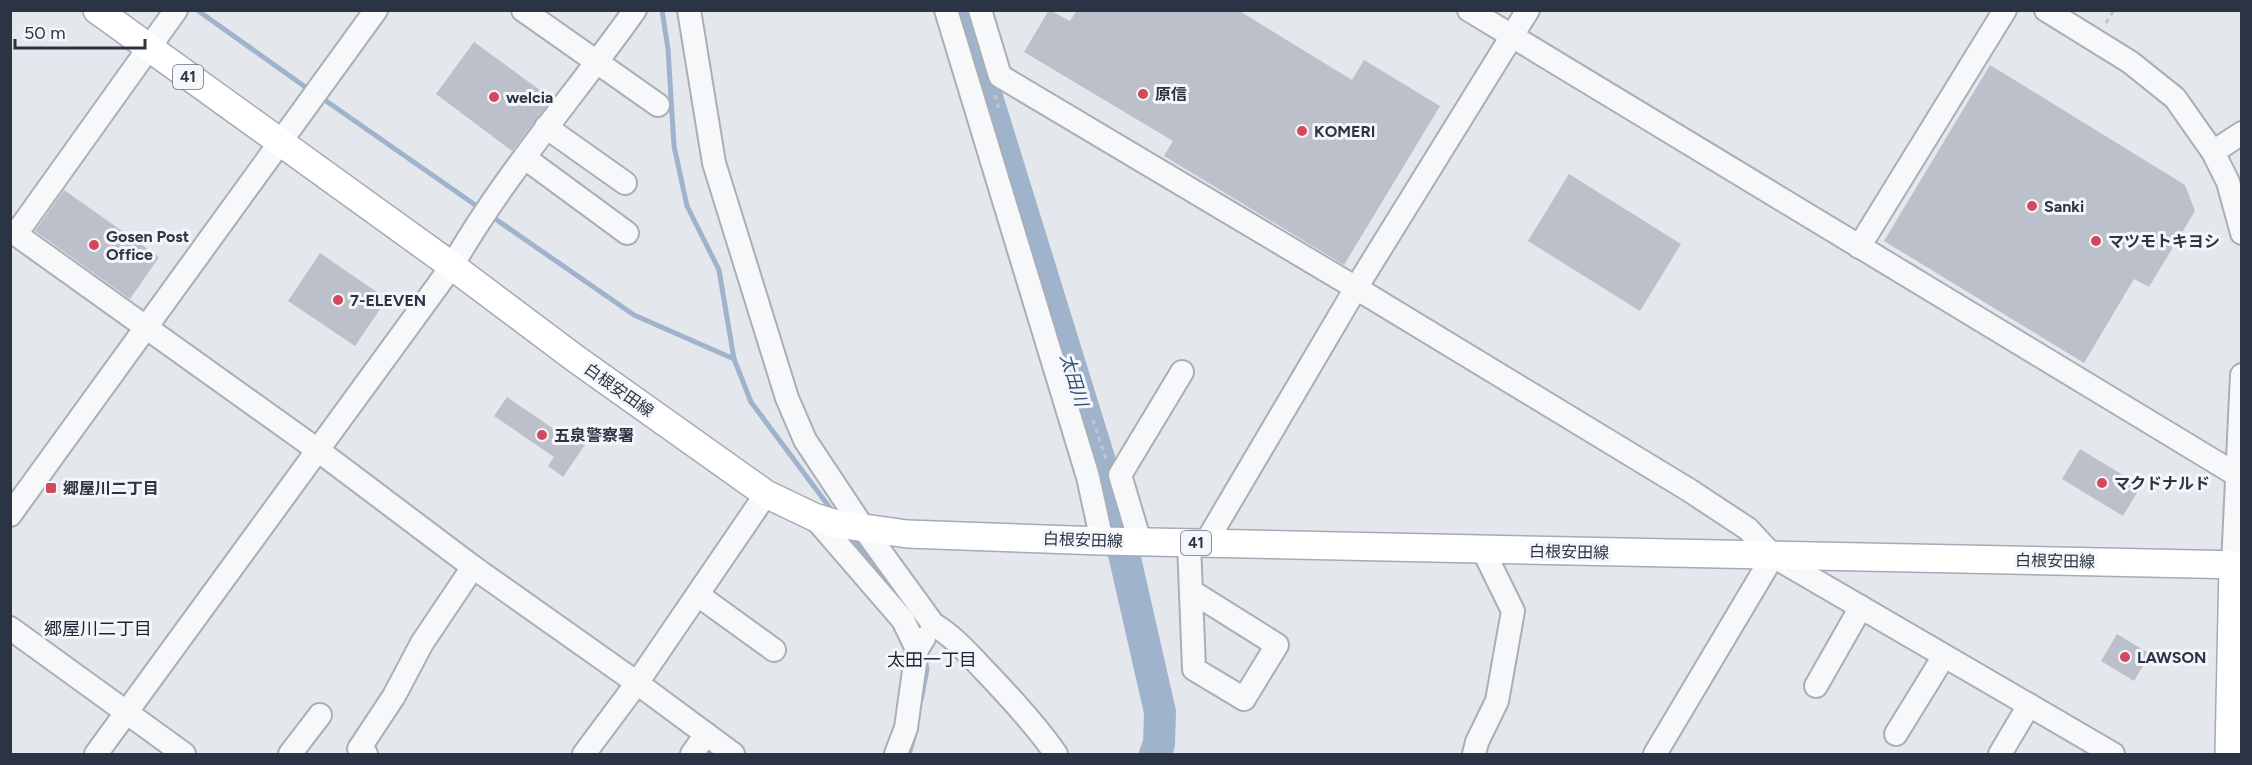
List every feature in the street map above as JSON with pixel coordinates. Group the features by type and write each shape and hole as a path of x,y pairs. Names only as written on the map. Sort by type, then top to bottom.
{"main road":[{"name":"白根安田線","path":"97,10 452,266 576,359 766,494 814,517 837,524 907,534 1102,541 2237,565"},
{"path":"2229,754 2235,718 2237,565"}],"street":[{"path":"176,10 13,232 319,451 473,567 733,754"},
{"path":"10,515 376,10"},
{"path":"523,10 658,105"},
{"path":"96,754 452,266 470,235 546,127 597,64 635,10"},
{"path":"689,10 714,163 788,398 805,440 864,529 933,624 949,634 998,685 1039,730 1056,754"},
{"path":"946,10 1088,477 1102,541"},
{"path":"980,10 1000,76 1689,490 1748,529 1773,556 2113,754"},
{"path":"1469,10 2237,475"},
{"path":"1191,591 1277,645 1244,699 1194,669 1191,591 1197,543 1528,10"},
{"path":"1859,247 2005,10"},
{"path":"2046,10 2130,62 2175,98 2213,152 2228,182 2241,233"},
{"path":"546,127 625,183"},
{"path":"2213,152 2241,133"},
{"path":"525,158 627,233"},
{"path":"1140,542 1120,475 1182,372"},
{"path":"2237,565 2237,475 2241,375"},
{"path":"584,754 637,683 766,494"},
{"path":"814,517 903,620 917,649"},
{"path":"1474,754 1497,701 1514,611 1483,550"},
{"path":"1655,754 1773,556"},
{"path":"366,754 359,749 394,696 422,643 473,567"},
{"path":"698,595 774,650"},
{"path":"1816,686 1861,608"},
{"path":"896,754 906,728 917,649 933,624"},
{"path":"10,628 184,754"},
{"path":"1896,734 1944,656"},
{"path":"2000,754 2029,705"},
{"path":"290,754 320,715"},
{"path":"692,754 706,734"}],"path":[{"path":"992,86 1001,118"},
{"path":"1091,412 1108,466"}],"building":[{"name":"KOMERI","path":"1049,10 1070,21 1077,10 1238,10 1352,80 1364,60 1440,106 1344,265 1164,156 1173,141 1024,52"},
{"name":"welcia","path":"474,42 552,99 512,151 436,94"},
{"path":"1990,65 2185,185 2195,211 2149,287 2134,279 2084,363 1884,241"},
{"path":"1569,174 1681,244 1640,311 1528,241"},
{"path":"64,190 159,257 130,299 35,231"},
{"name":"7-ELEVEN","path":"320,253 387,299 355,346 288,301"},
{"name":"五泉警察署","path":"507,397 567,438 570,433 586,443 563,477 548,466 554,457 494,416"},
{"name":"マクドナルド","path":"2080,449 2141,486 2123,516 2062,479"},
{"name":"LAWSON","path":"2117,634 2150,654 2134,681 2101,661"}],"waterway":[{"path":"197,10 311,91"},
{"path":"662,10 668,49 674,146 687,206 719,270 734,359 751,402 833,512"},
{"name":"太田川","path":"960,10 1111,497 1160,712 1159,744 1155,754"},
{"path":"319,96 481,209"},
{"path":"491,216 634,315 734,359"},
{"path":"849,534 895,590"},
{"path":"921,700 927,669 925,659"},
{"path":"909,754 916,730"}],"place":[{"name":"原信","path":"1143,94"},
{"name":"welcia","path":"494,97"},
{"name":"KOMERI","path":"1302,131"},
{"name":"Sanki","path":"2032,206"},
{"name":"マツモトキヨシ","path":"2096,241"},
{"name":"Gosen Post Office","path":"94,245"},
{"name":"7-ELEVEN","path":"338,300"},
{"name":"五泉警察署","path":"542,435"},
{"name":"マクドナルド","path":"2102,483"},
{"name":"郷屋川二丁目","path":"51,488"},
{"name":"LAWSON","path":"2125,657"}],"district":[{"name":"郷屋川二丁目","path":"98,629"},
{"name":"太田一丁目","path":"932,660"}]}
